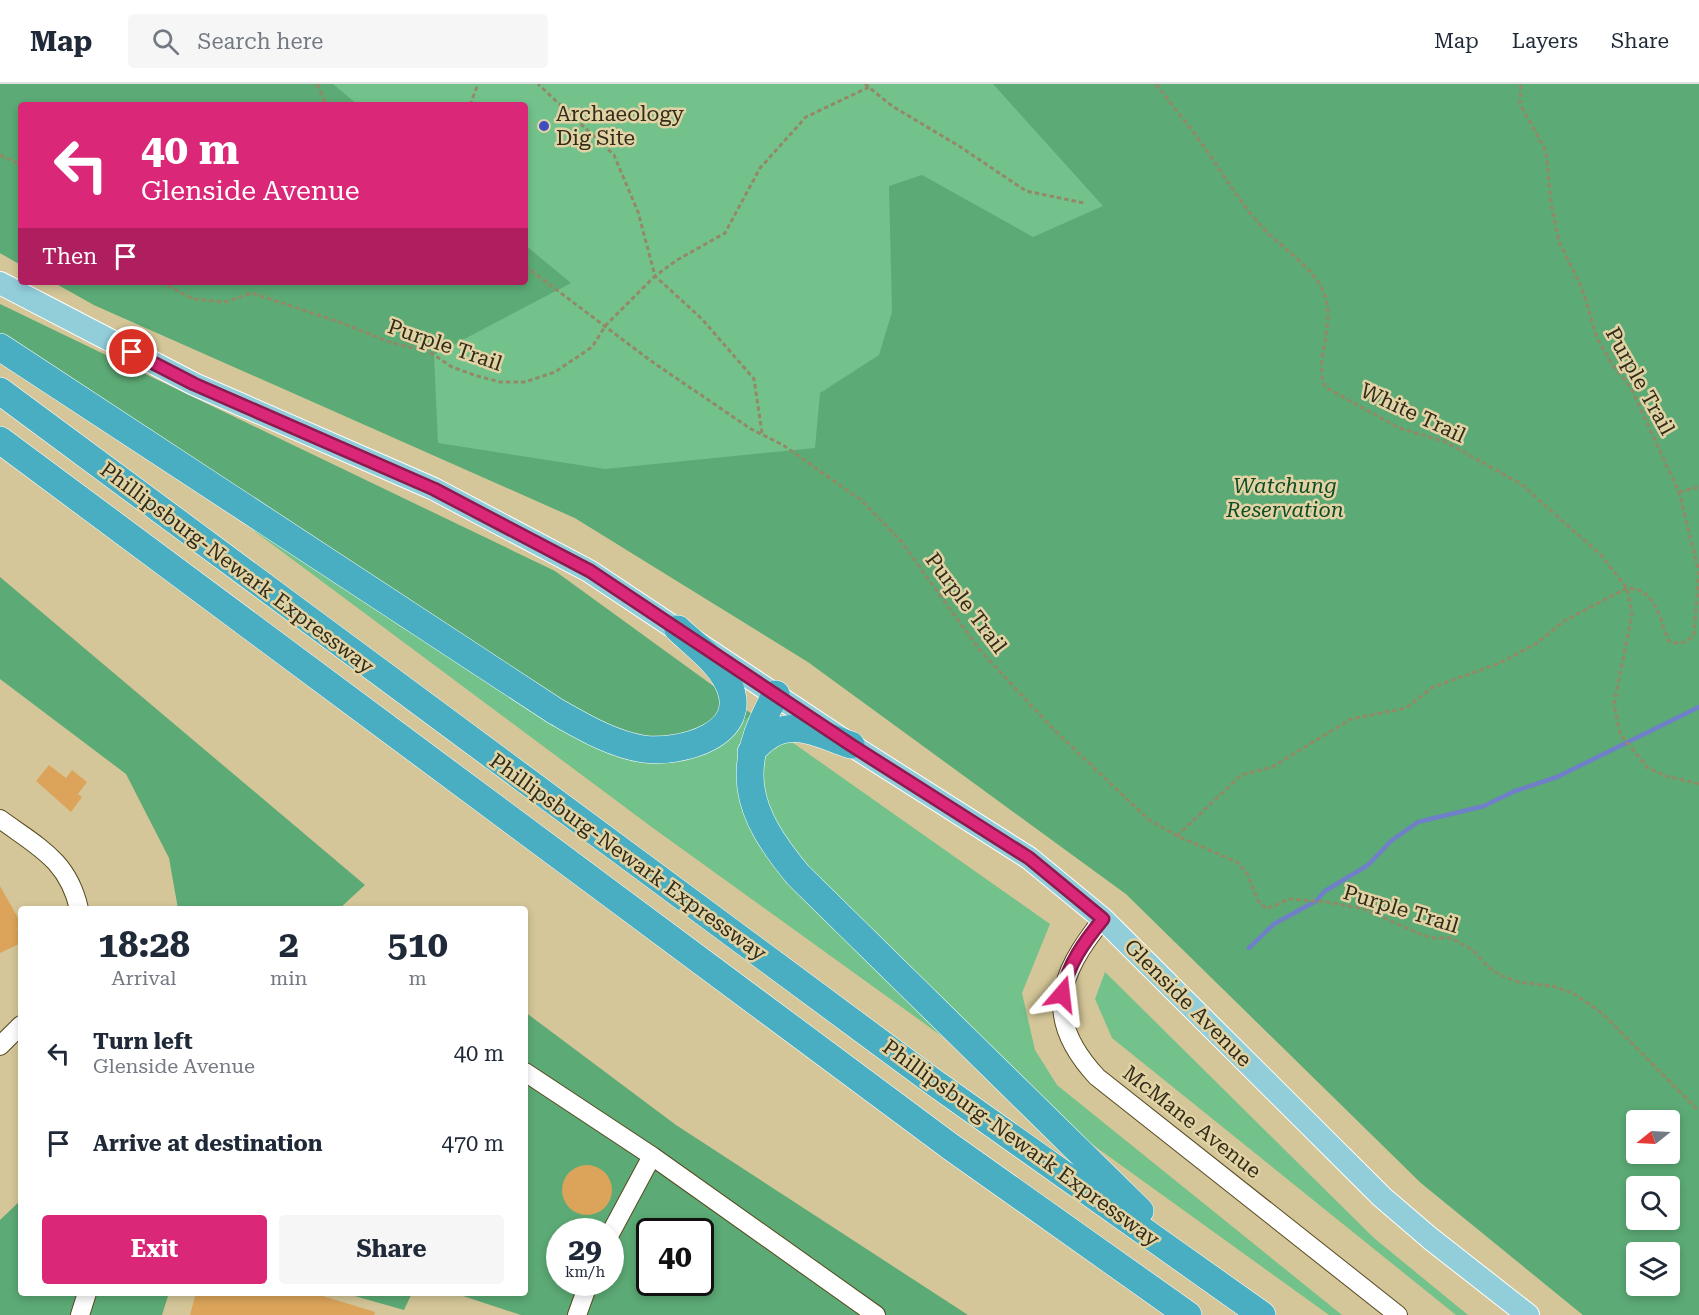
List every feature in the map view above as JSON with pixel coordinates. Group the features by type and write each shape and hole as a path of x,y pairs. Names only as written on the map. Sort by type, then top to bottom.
{"highway":[{"path":"0,347 555,711 598,734 626,745 659,750 697,743 723,728 769,689"},
{"name":"Phillipsburg-Newark Expressway","path":"0,391 932,1081 1264,1315"},
{"name":"Phillipsburg-Newark Expressway","path":"0,440 951,1147 1188,1315"},
{"path":"678,629 721,671 728,682 732,693 732,707 723,728"},
{"path":"769,689 752,752 750,782 759,816 775,846 798,875 1126,1198 1264,1315"},
{"path":"752,752 762,740 782,728 806,729 851,745"}],"main road":[{"name":"Glenside Avenue","path":"0,283 194,384 434,489 590,571 851,745 1029,858 1103,919 1382,1197 1431,1239 1528,1315"}],"street":[{"path":"0,819 57,861 72,885 77,906"},
{"name":"McMane Avenue","path":"1103,919 1077,953 1066,973 1062,994 1063,1017 1080,1059 1097,1077 1398,1315"},
{"path":"0,1046 18,1028"},
{"path":"528,1074 652,1156 876,1315"},
{"path":"619,1218 652,1156"},
{"path":"80,1315 86,1296"},
{"path":"578,1315 584,1296"}],"path":[{"path":"316,84 325,102"},
{"path":"471,102 478,84"},
{"path":"538,84 614,155 638,212 655,276 702,319 754,379 762,433"},
{"name":"White Trail","path":"1156,84 1214,161 1229,187 1263,227 1308,271 1323,291 1328,310 1326,342 1319,374 1324,387 1399,428 1446,442 1521,484 1601,555 1627,588"},
{"name":"Purple Trail","path":"1521,84 1520,104 1546,151 1551,203 1559,242 1582,288 1597,338 1612,364 1630,388 1679,492 1699,572 1694,635 1687,642 1677,644 1669,641 1658,610 1648,594 1627,588"},
{"path":"528,268 606,325 655,276 677,260 725,233 760,168 806,117 867,86 892,106 959,146 1026,191 1084,203"},
{"path":"0,155 18,164"},
{"name":"Purple Trail","path":"166,285 193,298 225,302 252,293 342,323 392,343 428,351 452,367 500,382 525,382 555,372 592,347 606,325 651,361 861,500 900,540 979,649 1052,728 1148,819 1177,836 1237,862 1247,873 1258,901 1267,909 1289,899 1327,902 1364,909 1422,935 1434,939 1451,938 1473,950 1487,966 1500,975 1518,982 1552,986 1573,993 1602,1013 1699,1111"},
{"path":"1679,492 1699,487"},
{"path":"1177,836 1240,775 1272,767 1351,719 1406,708 1433,687 1500,663 1536,643 1564,621 1627,588 1632,614 1616,688 1614,704 1616,724 1637,758 1648,768 1666,776 1699,784"}],"green space":[{"name":"Watchung Reservation","path":"0,84 1699,84 1699,1315 1583,1315 1421,1183 1126,894 808,662 575,518 94,305 58,285 528,285 528,102 18,102 18,263 0,253"},
{"path":"0,84 333,84 354,102 18,102 18,263 0,253"},
{"name":"Watchung Reservation","path":"993,84 1699,84 1699,1315 1583,1315 1421,1183 1126,894 808,662 575,518 94,305 58,285 528,285 528,247 571,283 434,355 438,443 605,469 815,448 820,393 879,355 892,312 889,186 922,175 1033,237 1103,206"},
{"path":"0,304 555,571 752,714 709,750 616,754 0,341"},
{"path":"135,442 752,714 1050,924 1022,993 1035,1050 1057,1085 1342,1315 1329,1315 653,828"},
{"path":"0,577 365,885 342,906 177,906 169,858 126,774 0,679"},
{"path":"1105,972 1374,1238 1468,1315 1456,1315 1112,1038 1095,999"},
{"path":"528,1014 676,1125 968,1315 521,1315 463,1296 528,1296"},
{"path":"18,1203 18,1296 168,1296 162,1315 0,1315 0,1220"},
{"path":"355,1296 411,1296 404,1310"}],"building":[{"path":"49,765 66,778 72,770 87,782 78,794 82,797 71,812 36,781"},
{"path":"0,886 18,918 18,944 0,953"},
{"path":"587,1165 605,1172 612,1190 605,1208 587,1215 569,1208 562,1190 569,1172"},
{"path":"195,1296 323,1296 375,1312 374,1315 190,1315"}],"waterway":[{"path":"1249,948 1274,924 1316,901 1325,891 1368,865 1391,841 1418,822 1484,806 1515,791 1557,777 1699,707"}],"place":[{"name":"Archaeology Dig Site","path":"544,126"}],"route":[{"path":"132,352 194,384 434,489 590,571 851,745 1029,858 1103,919 1087,938 1066,973 1062,994"}]}
